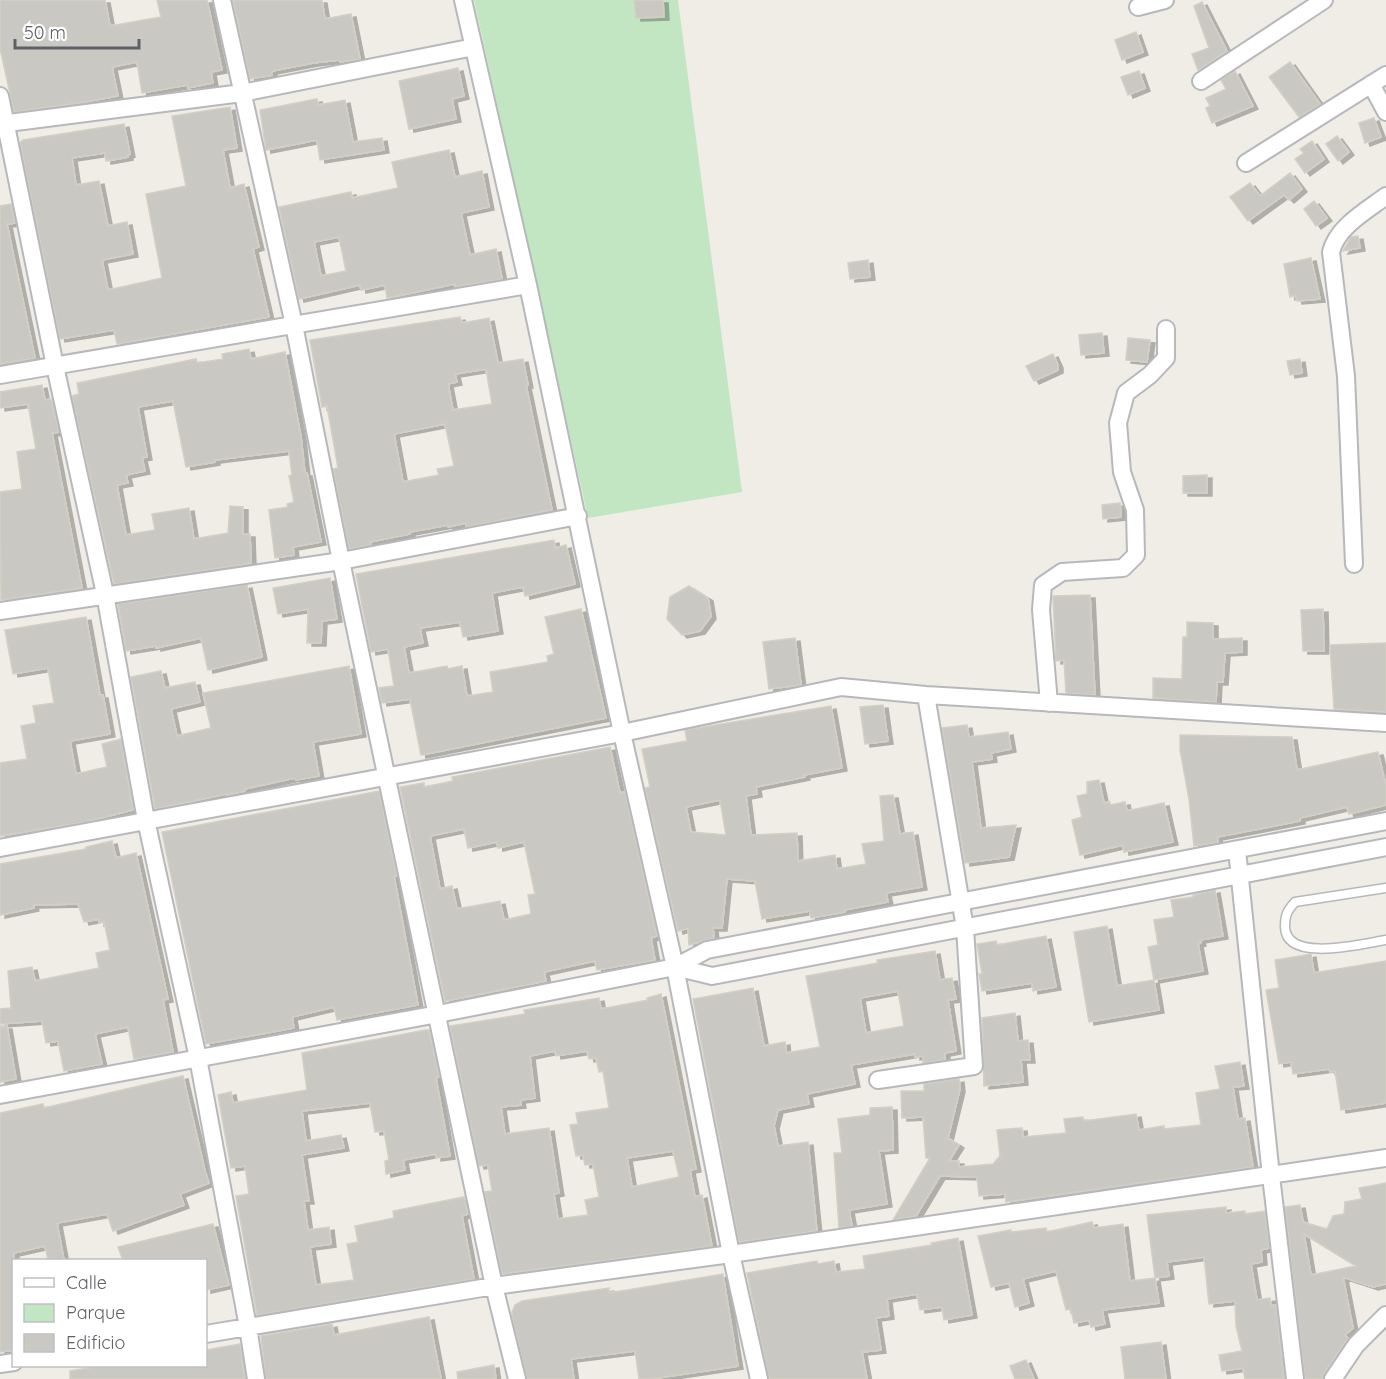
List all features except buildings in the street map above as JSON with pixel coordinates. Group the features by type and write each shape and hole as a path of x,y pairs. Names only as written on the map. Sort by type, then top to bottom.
{"street":[{"path":"222,0 294,325 341,561 494,1286 517,1379"},
{"path":"463,0 578,516 622,733 675,968 731,1254 759,1379"},
{"path":"1138,7 1165,0"},
{"path":"1201,81 1324,0"},
{"path":"3,124 243,93 474,47"},
{"path":"1246,164 1386,75"},
{"path":"1371,84 1386,112"},
{"path":"0,96 3,124 105,594 146,820 198,1058 256,1379"},
{"path":"1354,564 1346,376 1331,252 1340,232 1386,196"},
{"path":"0,375 528,285"},
{"path":"1049,703 1041,610 1043,585 1062,572 1123,568 1136,555 1135,510 1122,472 1118,423 1126,393 1150,375 1166,358 1166,329"},
{"path":"0,610 341,561 578,516"},
{"path":"0,848 622,733 841,687 926,695 1386,723"},
{"path":"878,1080 974,1066 965,928 926,695"},
{"path":"0,1095 675,968 707,950 1386,821"},
{"path":"675,968 712,976 1386,847"},
{"path":"1237,849 1295,1379"},
{"path":"207,1334 494,1286 731,1254 1386,1158"},
{"path":"1333,1379 1356,1345 1386,1315"}],"lane":[{"path":"1386,888 1296,902 1285,916 1286,932 1290,939 1308,948 1326,949 1386,940"}],"green space":[{"path":"474,0 678,0 742,492 588,518"}]}
